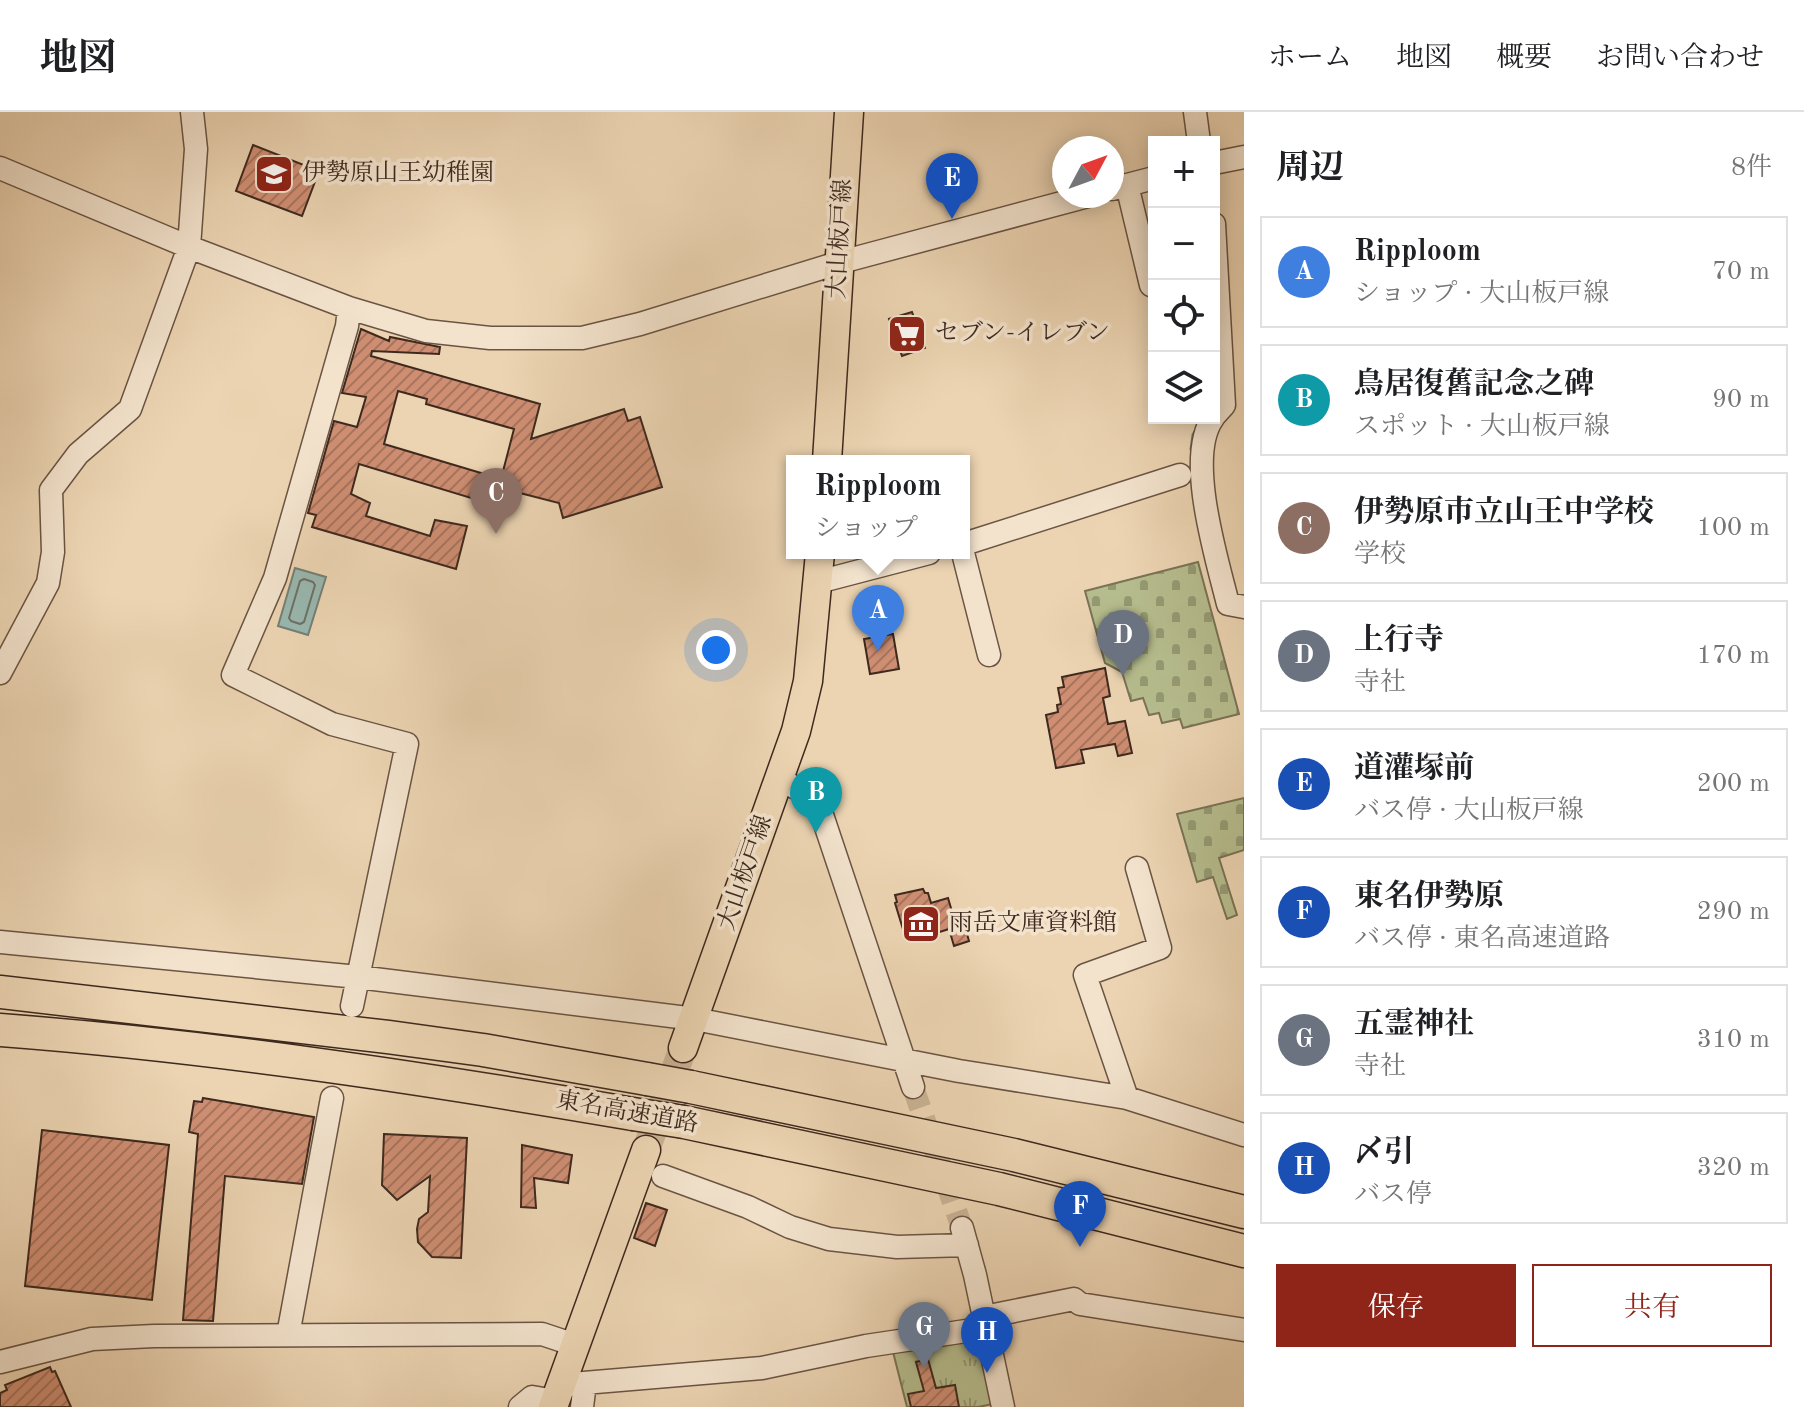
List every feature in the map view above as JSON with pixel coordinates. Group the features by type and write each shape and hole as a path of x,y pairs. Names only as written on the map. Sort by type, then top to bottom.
{"highway":[{"name":"東名高速道路","path":"0,992 419,1041 647,1079 1014,1155 1244,1212"},
{"name":"東名高速道路","path":"0,1030 359,1071 684,1122 999,1189 1244,1251"}],"main road":[{"name":"大山板戸線","path":"827,455 849,112"},
{"name":"大山板戸線","path":"683,1048 796,731 808,681 820,559"},
{"path":"567,1397 575,1345 646,1150"}],"street":[{"path":"0,673 48,583 53,552 51,490 78,454 130,409 189,247 196,149 192,112"},
{"path":"1195,112 1198,136"},
{"path":"1220,162 1244,157"},
{"path":"0,168 189,247 349,308 426,331 466,337 582,338 640,324 841,262 1052,206"},
{"path":"1124,186 1148,180"},
{"path":"1124,200 1149,280"},
{"path":"1217,280 1224,405 1220,409"},
{"path":"349,308 347,326 275,578 233,675 332,724 407,744 352,1006"},
{"path":"1210,424 1192,472 1228,604 1244,607"},
{"path":"970,542 1192,472"},
{"path":"818,582 906,559"},
{"path":"965,559 989,655"},
{"path":"780,779 808,795 821,812 913,1087"},
{"path":"1127,1098 1085,975 1160,948 1137,868"},
{"path":"0,942 358,977 695,1019 959,1071 1127,1098 1244,1135"},
{"path":"288,1335 332,1098"},
{"path":"663,1176 748,1207 790,1227 829,1239 897,1247 965,1237 1003,1407"},
{"path":"520,1407 532,1397 567,1397 762,1368 985,1322 1074,1299 1080,1304 1244,1330"},
{"path":"0,1362 92,1339 542,1334 575,1345"}],"green space":[{"path":"1198,562 1239,714 1183,728 1180,719 1162,723 1159,713 1149,715 1143,698 1131,701 1122,672 1105,663 1085,591"},
{"path":"1244,798 1244,850 1219,858 1237,915 1227,919 1213,877 1197,882 1177,814"},
{"path":"975,1334 993,1404 978,1407 907,1407 892,1348"}],"water":[{"path":"295,568 326,577 308,635 278,626"}],"building":[{"path":"253,145 319,171 302,216 236,191"},
{"name":"セブン-イレブン","path":"912,312 925,348 902,356 889,319"},
{"path":"361,329 389,341 390,337 440,347 439,354 372,351 371,356 540,404 531,439 624,409 628,421 640,417 662,487 563,518 559,503 516,492 511,510 359,464 351,494 370,503 366,516 430,536 435,520 467,526 456,569 312,527 316,515 308,513 334,421 357,427 366,397 342,393","holes":["398,391 427,399 426,404 514,429 501,479 384,444"]},
{"path":"893,634 899,669 870,674 864,639"},
{"path":"1105,668 1110,696 1103,698 1108,724 1125,721 1132,753 1118,756 1115,744 1081,750 1084,763 1056,768 1046,715 1058,712 1057,705 1061,704 1058,688 1064,687 1062,677"},
{"path":"923,889 931,903 948,898 956,925 964,923 969,941 954,946 949,929 914,940 913,937 906,939 895,895"},
{"path":"203,1098 314,1117 302,1184 225,1176 213,1321 183,1320 198,1134 189,1132 194,1101 202,1102"},
{"path":"42,1130 169,1145 152,1300 25,1286"},
{"path":"384,1134 467,1138 461,1258 432,1257 418,1242 419,1219 428,1212 430,1176 397,1200 382,1185"},
{"path":"522,1145 572,1155 568,1183 534,1178 536,1208 521,1207"},
{"path":"646,1203 667,1210 655,1246 634,1238"},
{"path":"928,1359 936,1388 955,1385 959,1407 911,1407 908,1394 924,1391 916,1362"},
{"path":"50,1367 52,1372 55,1371 71,1407 0,1407 0,1393 7,1390 5,1385"}],"waterway":[{"path":"1192,449 1198,429"}],"tunnel":[{"path":"646,1150 683,1048"},
{"path":"913,1087 962,1228"}],"place":[{"name":"伊勢原山王幼稚園","path":"274,174"},
{"name":"道灌塚前","path":"952,219"},
{"name":"セブン-イレブン","path":"907,334"},
{"name":"伊勢原市立山王中学校","path":"496,534"},
{"name":"Ripploom","path":"878,651"},
{"name":"上行寺","path":"1123,676"},
{"name":"鳥居復舊記念之碑","path":"816,833"},
{"name":"雨岳文庫資料館","path":"921,924"},
{"name":"東名伊勢原","path":"1080,1247"},
{"name":"五霊神社","path":"924,1368"},
{"name":"〆引","path":"987,1373"}]}
